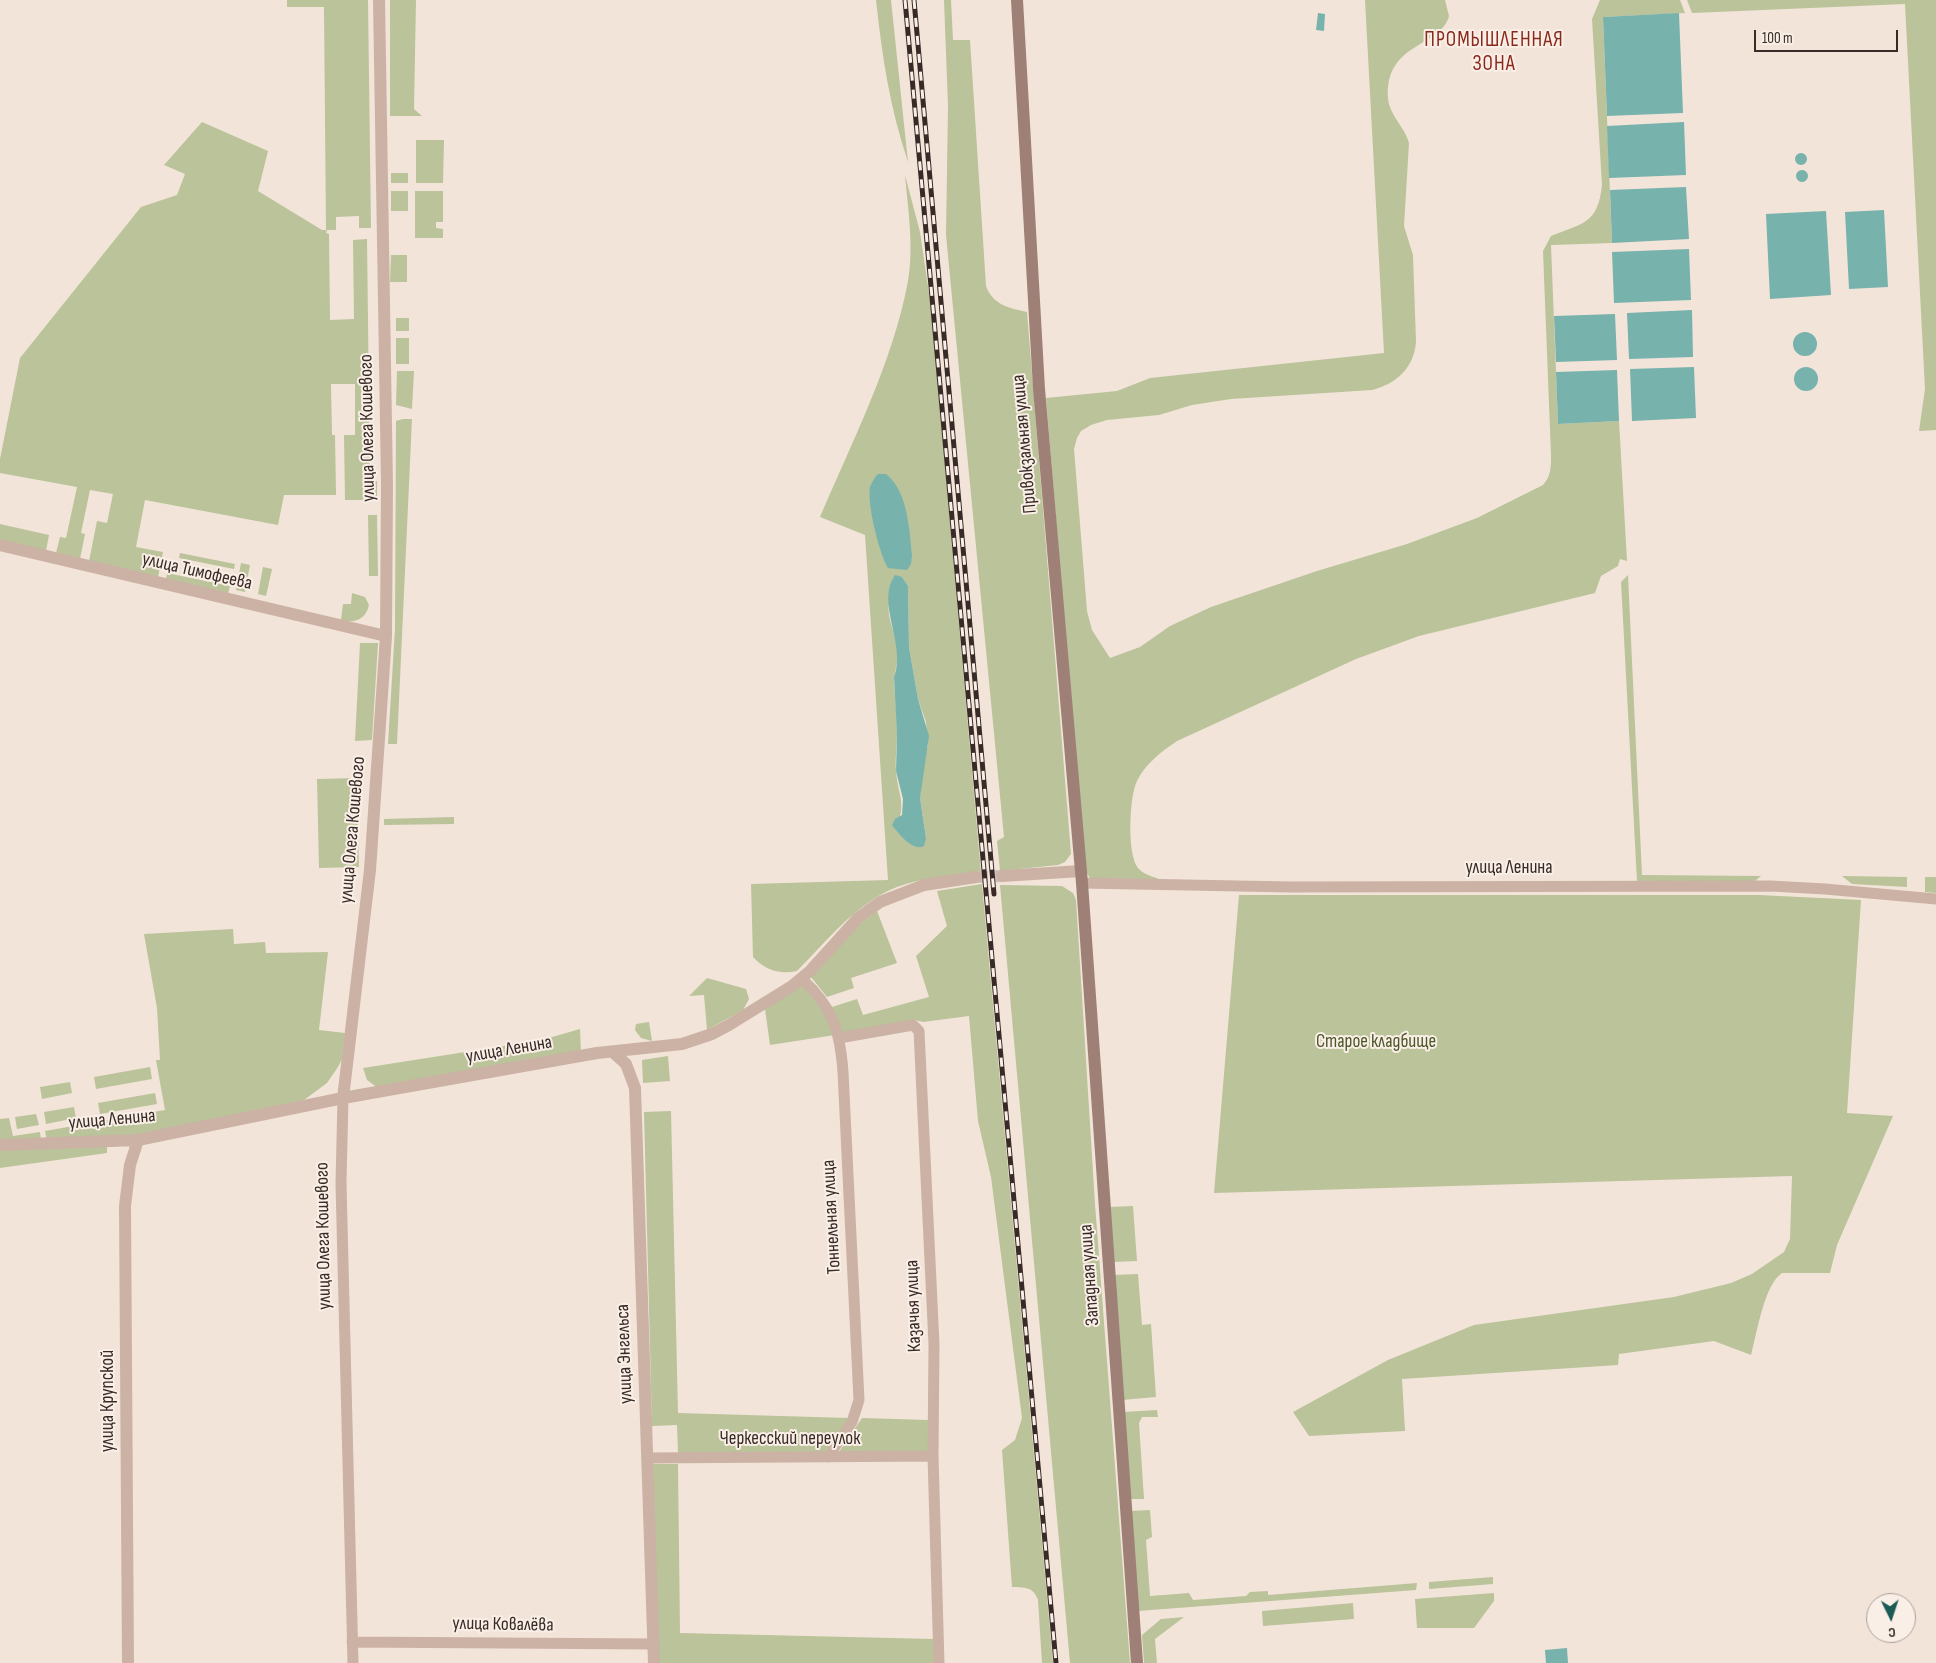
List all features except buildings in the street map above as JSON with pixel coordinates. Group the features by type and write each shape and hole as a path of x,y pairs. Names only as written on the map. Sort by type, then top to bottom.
{"main road":[{"name":"Привокзальная улица","path":"1017,0 1039,389 1081,877"},
{"name":"Западная улица","path":"1081,877 1137,1663"}],"street":[{"name":"улица Олега Кошевого","path":"352,1663 341,1183 343,1098 370,870 386,636 388,484 379,0"},
{"name":"улица Тимофеева","path":"0,545 386,636"},
{"name":"улица Ленина","path":"1002,876 1081,877 1291,887 1771,886 1854,891 1936,899"},
{"name":"улица Ленина","path":"0,1145 138,1140 343,1098 613,1052 673,1045 712,1034 747,1015 802,979 859,917 880,902 909,889 924,885 976,878"},
{"name":"Тоннельная улица","path":"802,979 822,999 832,1018 839,1038 859,1400 852,1422 828,1457"},
{"name":"Казачья улица","path":"839,1038 913,1025 919,1031 934,1344 933,1456 939,1663"},
{"name":"улица Энгельса","path":"613,1052 626,1064 635,1088 654,1663"},
{"name":"улица Крупской","path":"128,1663 125,1206 129,1171 138,1140"},
{"name":"Черкесский переулок","path":"647,1458 933,1456"},
{"name":"улица Ковалёва","path":"352,1642 653,1644"}],"green space":[{"path":"287,0 368,0 371,228 359,228 359,216 336,217 336,230 327,230 326,233 329,234 330,320 354,319 353,240 367,239 370,481 377,481 377,500 345,500 344,435 355,435 355,384 331,384 332,435 335,435 336,495 284,495 278,525 145,500 136,547 163,552 158,577 89,561 97,521 107,523 113,494 90,490 81,533 85,534 80,559 56,553 60,537 66,538 77,487 0,473 0,459 20,358 141,207 177,195 185,174 164,165 202,122 268,151 258,191 322,230 326,230 324,7 287,7"},
{"path":"390,0 416,0 414,109 422,116 390,116"},
{"path":"876,0 891,0 908,162 896,122 888,82"},
{"path":"944,0 951,0 953,40 970,40 986,286 997,302 1027,312 1071,854 1065,862 1058,865 1000,871 997,841 1004,837 946,235 948,106"},
{"path":"1365,0 1445,0 1449,16 1444,26 1436,34 1404,55 1395,66 1389,79 1389,104 1409,143 1404,226 1413,255 1416,342 1412,360 1396,379 1389,384 1372,390 1231,399 1192,405 1159,415 1107,420 1091,425 1081,431 1074,449 1087,611 1092,630 1110,658 1140,647 1170,626 1211,607 1317,571 1407,544 1477,518 1546,482 1551,467 1551,455 1543,251 1551,236 1580,224 1593,215 1600,198 1602,185 1592,19 1600,0 1680,0 1685,13 1603,17 1612,243 1551,245 1558,424 1619,421 1627,561 1620,559 1618,566 1601,576 1595,593 1419,636 1356,659 1177,741 1149,764 1140,775 1132,800 1130,826 1134,861 1143,872 1162,880 1090,878 1085,870 1046,398 1117,391 1150,378 1384,353"},
{"path":"1687,0 1936,0 1936,430 1919,431 1925,389 1905,4 1692,13"},
{"path":"416,140 444,140 443,183 416,183"},
{"path":"391,173 408,173 408,183 391,183"},
{"path":"905,175 920,232 931,307 981,873 917,881 882,894 855,913 797,971 779,972 768,968 753,957 751,884 888,880 865,535 820,517 882,371 901,311 910,268 910,228","holes":["902,577 908,586 909,647 918,699 926,722 928,745 923,762 920,798 926,838 904,837 896,830 901,812 901,799 896,770 897,726 894,682 898,649 889,616 889,603"]},
{"path":"391,191 408,191 408,211 391,211"},
{"path":"415,191 443,191 443,222 436,222 436,228 443,229 443,238 415,238"},
{"path":"391,255 407,255 407,282 390,282"},
{"path":"396,318 409,318 409,331 396,331"},
{"path":"396,338 409,338 409,364 396,364"},
{"path":"397,371 414,371 412,409 396,405"},
{"path":"412,419 397,744 388,744 395,629 396,421"},
{"path":"368,515 377,515 378,576 369,576"},
{"path":"0,524 49,535 46,551 0,540"},
{"path":"180,553 235,564 234,569 179,558"},
{"path":"241,563 250,565 245,592 236,590"},
{"path":"263,567 272,569 266,596 258,594"},
{"path":"167,573 230,586 228,594 166,579"},
{"path":"1628,575 1642,875 1761,876 1755,881 1637,881 1621,582"},
{"path":"352,593 365,597 369,605 368,610 363,617 355,621 341,620 343,604 351,604"},
{"path":"360,643 378,643 372,740 355,741"},
{"path":"356,778 359,867 319,868 317,779"},
{"path":"454,817 454,824 384,825 384,819"},
{"path":"1842,876 1907,877 1907,887 1852,884"},
{"path":"1925,877 1936,877 1936,893 1925,892"},
{"path":"982,884 1053,1663 1042,1663 1038,1600 1036,1595 1031,1590 1025,1588 1012,1587 1002,1450 1015,1440 1022,1418 991,1177 978,1121 969,1016 923,1022 915,1020 842,1033 832,1007 857,999 863,1015 929,997 916,956 947,926 937,891"},
{"path":"1000,885 1062,886 1073,893 1076,900 1095,1204 1130,1663 1070,1663"},
{"name":"Старое кладбище","path":"1239,895 1759,895 1861,900 1847,1113 1893,1116 1837,1245 1830,1273 1782,1273 1776,1279 1770,1288 1762,1310 1751,1355 1714,1341 1619,1354 1618,1365 1402,1379 1405,1431 1309,1436 1293,1412 1388,1360 1474,1325 1674,1297 1731,1283 1752,1274 1784,1252 1790,1239 1792,1176 1214,1193"},
{"path":"877,911 897,963 851,978 854,988 827,997 811,977 856,927"},
{"path":"233,929 234,944 265,942 266,953 328,952 319,1030 345,1033 342,1059 327,1083 304,1100 138,1135 47,1141 45,1131 165,1110 156,1060 160,1060 157,1008 144,934"},
{"path":"707,978 746,989 749,999 743,1010 707,1030 704,995 689,996"},
{"path":"802,984 817,997 835,1035 770,1045 765,1009"},
{"path":"649,1022 652,1041 641,1038 635,1030 636,1024"},
{"path":"580,1029 581,1053 378,1088 367,1080 363,1068 542,1040"},
{"path":"668,1056 670,1081 643,1083 642,1060"},
{"path":"150,1067 152,1079 96,1089 94,1077"},
{"path":"70,1082 72,1093 42,1099 40,1087"},
{"path":"155,1093 157,1104 100,1114 98,1103"},
{"path":"74,1107 76,1118 46,1124 44,1112"},
{"path":"671,1111 678,1413 849,1418 826,1453 678,1454 677,1425 652,1426 644,1112"},
{"path":"36,1114 39,1125 17,1129 15,1117"},
{"path":"9,1118 13,1136 40,1132 41,1141 0,1142 0,1119"},
{"path":"107,1146 107,1153 0,1168 0,1150"},
{"path":"1133,1206 1137,1261 1113,1262 1109,1207"},
{"path":"1138,1274 1142,1325 1151,1324 1156,1397 1122,1400 1113,1275"},
{"path":"1157,1410 1158,1417 1142,1417 1139,1423 1144,1499 1129,1499 1123,1412"},
{"path":"862,1418 929,1420 929,1452 839,1452"},
{"path":"653,1464 678,1464 680,1633 934,1639 935,1663 659,1663"},
{"path":"1150,1510 1152,1537 1146,1540 1150,1596 1189,1593 1193,1600 1246,1596 1250,1592 1268,1591 1268,1595 1417,1583 1416,1590 1138,1611 1130,1511"},
{"path":"1493,1577 1493,1584 1429,1589 1429,1582"},
{"path":"1494,1593 1494,1601 1474,1628 1417,1628 1415,1599"},
{"path":"1353,1603 1354,1619 1263,1626 1262,1611"},
{"path":"1184,1617 1155,1639 1157,1663 1144,1663 1142,1635 1161,1619"}],"water":[{"path":"1318,13 1325,14 1324,31 1316,30"},
{"path":"1679,13 1683,113 1607,116 1603,17"},
{"path":"1684,122 1686,175 1609,178 1607,126"},
{"path":"1799,153 1803,153 1807,159 1803,165 1799,165 1795,161 1795,157"},
{"path":"1800,170 1804,170 1808,176 1804,182 1800,182 1796,178 1796,174"},
{"path":"1686,187 1689,239 1612,243 1610,190"},
{"path":"1884,210 1888,287 1849,289 1845,212"},
{"path":"1826,211 1831,295 1770,299 1766,214"},
{"path":"1689,249 1691,300 1614,303 1612,252"},
{"path":"1692,310 1693,357 1629,359 1627,313"},
{"path":"1615,314 1617,360 1556,362 1554,316"},
{"path":"1805,332 1814,335 1817,344 1814,353 1805,356 1796,353 1793,344 1796,335"},
{"path":"1694,367 1696,418 1632,421 1630,369"},
{"path":"1806,367 1815,370 1818,379 1815,388 1806,391 1797,388 1794,379 1797,370"},
{"path":"1617,370 1619,421 1558,424 1556,372"},
{"path":"878,474 886,474 899,490 903,500 912,555 911,564 907,570 888,568 878,540 870,505 870,487"},
{"path":"895,575 902,577 908,586 909,647 918,699 929,736 920,798 926,838 924,846 920,847 915,847 906,841 892,825 895,819 902,815 903,799 896,771 897,734 894,677 897,665 897,652 888,598 890,586"},
{"path":"1567,1648 1568,1663 1546,1663 1545,1650"}],"tunnel":[{"path":"976,877 1002,876"}],"railway":[{"path":"905,0 1056,1663"},
{"path":"914,0 994,894"}],"district":[{"name":"ПРОМЫШЛЕННАЯ ЗОНА","path":"1494,53"}]}
